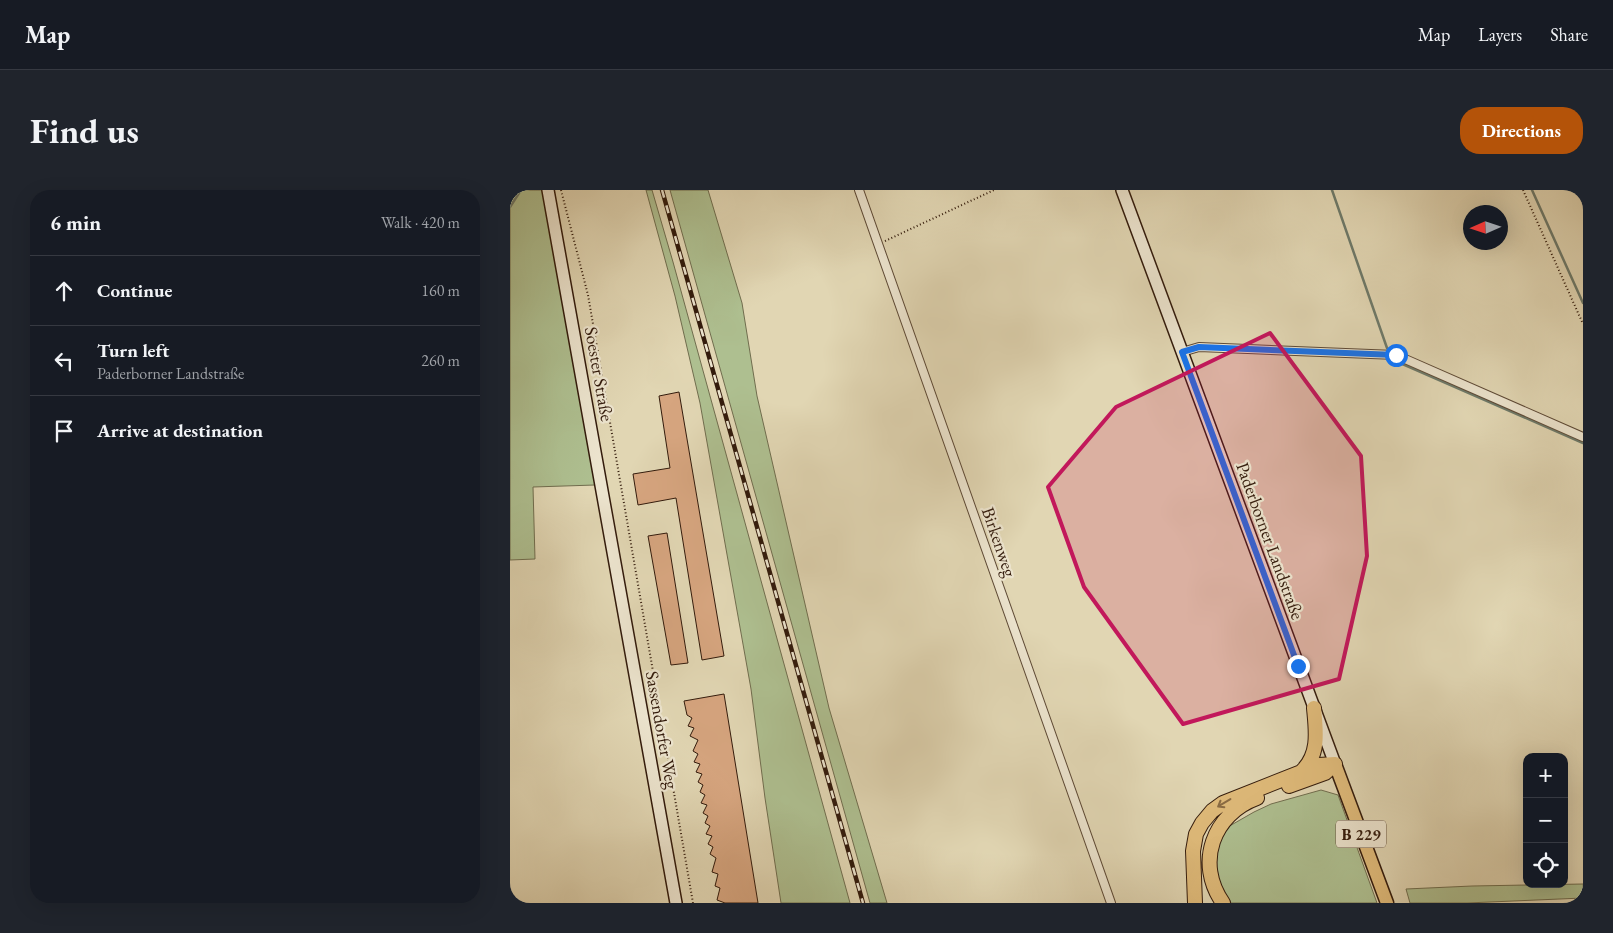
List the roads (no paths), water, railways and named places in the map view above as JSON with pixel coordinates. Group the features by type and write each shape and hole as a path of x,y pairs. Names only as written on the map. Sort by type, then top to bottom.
{"highway":[{"path":"1301,772 1308,765 1315,749 1314,708"},
{"path":"1195,903 1192,851 1196,834 1207,816 1230,800 1319,765 1335,764"},
{"path":"1223,903 1214,889 1209,861 1213,838 1226,818 1246,802 1321,775 1329,771 1335,764"}],"main road":[{"name":"Paderborner Landstraße","path":"1335,764 1387,903"}],"street":[{"name":"Soester Straße","path":"548,190 615,564"},
{"name":"Birkenweg","path":"858,190 1111,903"},
{"name":"Paderborner Landstraße","path":"1122,190 1335,764"},
{"path":"1182,352 1199,347 1396,355 1583,437"},
{"name":"Sassendorfer Weg","path":"615,564 676,903"}],"waterway":[{"path":"510,207 521,190"},
{"path":"1332,190 1387,348"},
{"path":"1532,190 1583,303"},
{"path":"1391,359 1583,443"}],"railway":[{"path":"662,190 863,903"}]}
